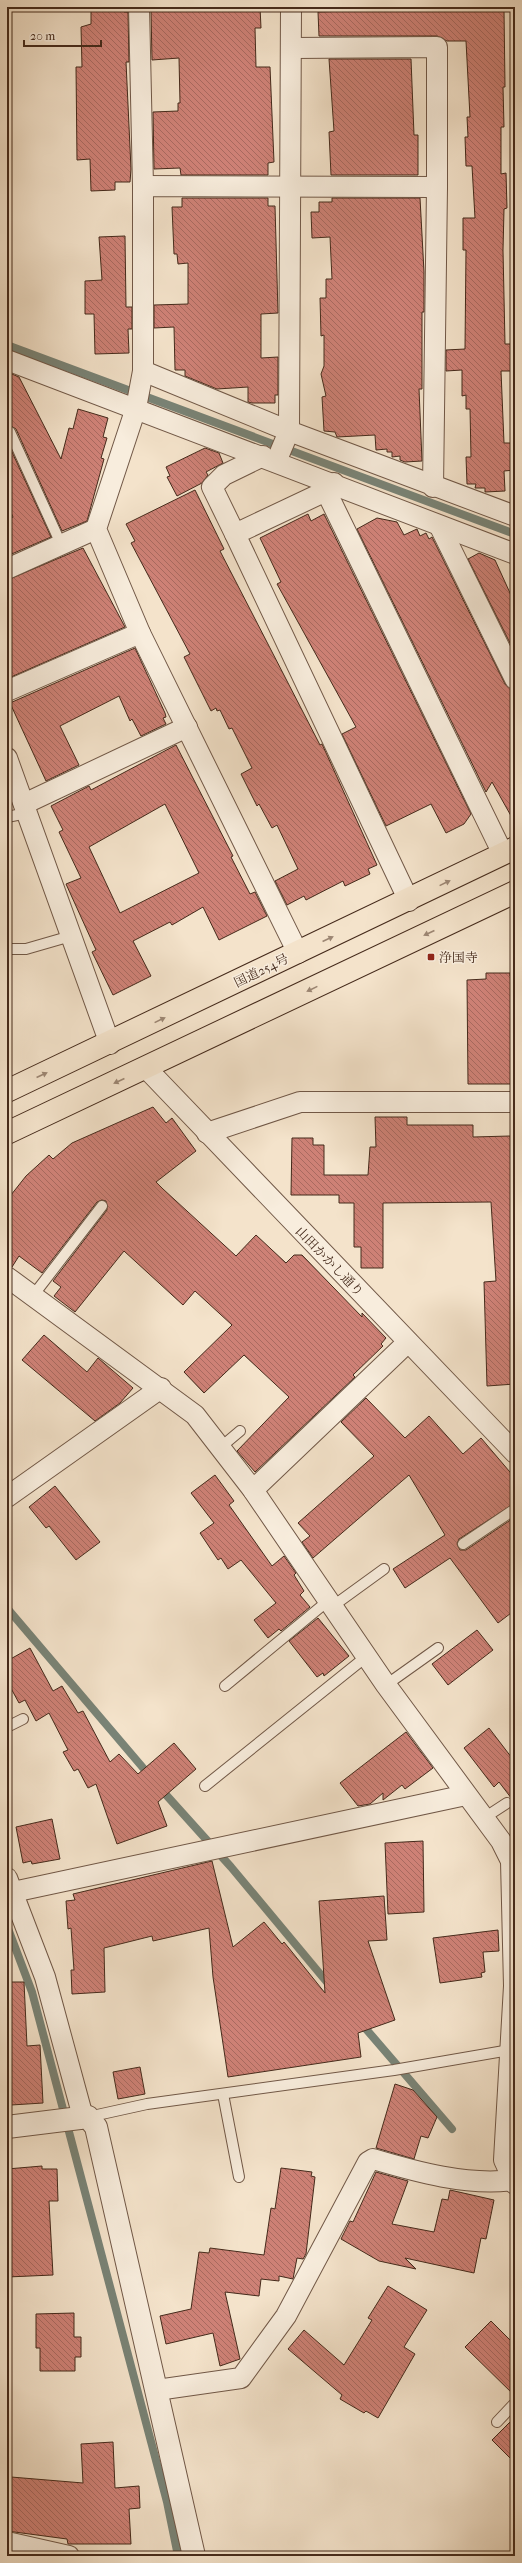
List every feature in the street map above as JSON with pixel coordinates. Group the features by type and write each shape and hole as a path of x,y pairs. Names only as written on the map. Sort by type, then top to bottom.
{"highway":[{"name":"国道254号","path":"7,1091 110,1044 409,901 509,851"},
{"path":"7,1133 515,892"}],"street":[{"path":"139,7 143,186 139,392 96,528 140,633 298,953"},
{"path":"278,449 291,187 291,7"},
{"path":"292,48 437,47 437,187 433,487"},
{"path":"143,186 437,187"},
{"path":"7,360 139,392 278,449 433,487 515,516"},
{"path":"139,392 278,449 330,487 515,554"},
{"path":"278,449 224,475 212,487 409,901"},
{"path":"235,534 330,487"},
{"path":"330,487 509,851"},
{"path":"440,527 515,679"},
{"path":"7,569 96,528"},
{"path":"7,691 140,633"},
{"path":"25,809 187,727"},
{"path":"7,758 110,1044"},
{"name":"山田かかし通り","path":"146,1068 515,1453"},
{"path":"207,1133 300,1102 515,1102"},
{"path":"7,1277 32,1297 161,1388 195,1416 221,1447 253,1490 386,1684 501,1841 511,1861 514,1900 514,1986 504,2160 514,2182 489,2183 410,2170 373,2159 368,2162 286,2316 241,2378 157,2390"},
{"path":"253,1490 408,1342"},
{"path":"7,1497 161,1388"},
{"path":"194,2556 99,2136 86,2117 45,1977 10,1885 466,1795"},
{"path":"7,2127 86,2117"},
{"path":"7,2542 69,2556"}],"lane":[{"path":"10,432 61,544"},
{"path":"7,817 25,809"},
{"path":"7,950 26,949 71,936"},
{"path":"32,1297 102,1206"},
{"path":"221,1447 240,1431"},
{"path":"463,1544 515,1509"},
{"path":"225,1686 331,1603 384,1569"},
{"path":"386,1684 438,1648"},
{"path":"205,1786 367,1656"},
{"path":"7,1727 23,1719"},
{"path":"484,1818 507,1803"},
{"path":"86,2117 147,2104 394,2070 511,2052"},
{"path":"223,2094 239,2177"},
{"path":"497,2422 513,2405 515,2408"}],"building":[{"path":"91,7 124,7 124,12 128,12 129,62 126,62 131,169 130,182 115,182 115,190 91,191 90,159 77,160 76,67 82,67 81,27 91,24"},
{"path":"172,7 260,7 261,28 255,28 256,67 270,67 274,162 268,163 268,175 181,175 180,168 154,169 153,112 178,111 178,103 180,103 179,58 152,60 151,11 172,10"},
{"path":"410,9 410,11 504,10 505,87 503,87 504,127 501,127 501,174 506,173 507,208 504,209 503,250 505,344 515,344 515,371 501,371 504,443 515,443 515,470 504,471 505,491 485,492 485,488 475,488 476,484 467,484 466,457 471,457 470,409 466,409 466,395 462,396 462,370 446,371 446,350 465,349 466,250 463,250 463,218 475,218 472,166 466,166 465,137 468,137 467,117 470,117 466,41 447,41 437,36 319,36 318,12"},
{"path":"329,59 411,59 414,135 418,135 418,175 331,175 329,132 334,131"},
{"path":"182,198 268,198 268,206 275,206 278,313 261,314 261,358 278,357 278,395 275,395 275,403 248,402 248,387 217,389 185,376 185,370 175,370 174,327 154,328 154,305 188,304 188,263 178,264 177,254 174,254 172,207 182,207"},
{"path":"332,198 420,198 424,272 424,312 422,312 422,389 419,389 422,461 405,462 400,460 400,456 392,457 392,452 387,452 387,449 376,450 375,435 337,437 335,432 324,431 322,397 326,396 321,374 324,366 324,335 321,336 320,298 326,298 326,279 332,279 330,237 312,238 311,212 319,212 319,202 332,202"},
{"path":"125,236 126,307 132,307 132,329 128,329 129,353 95,354 94,314 85,314 85,281 102,280 99,237"},
{"path":"7,372 19,377 61,459 69,428 73,429 78,409 108,418 103,437 107,438 101,458 104,459 87,521 62,531 16,429 11,426 7,426"},
{"path":"7,441 51,537 7,556 7,520 13,517 7,504"},
{"path":"205,448 219,453 223,463 206,472 208,475 202,483 177,496 167,477 170,476 166,467"},
{"path":"195,490 224,549 220,551 320,745 322,744 377,865 368,869 370,874 345,886 343,881 306,900 304,896 287,905 275,881 298,869 277,825 272,828 259,804 257,806 241,774 252,768 232,728 229,729 220,710 217,711 216,708 211,711 184,657 190,654 131,543 135,541 126,524"},
{"path":"308,514 311,521 324,514 471,814 464,824 446,833 431,804 386,826 342,734 356,727 277,584 281,582 260,538"},
{"path":"377,518 397,522 404,535 417,529 420,536 426,533 429,539 432,537 505,684 515,690 515,823 492,782 486,792 357,529"},
{"path":"83,548 125,627 11,677 7,669 7,580"},
{"path":"479,553 495,560 515,604 515,653 468,559"},
{"path":"135,648 165,713 166,717 163,718 166,724 141,736 132,719 130,721 119,696 60,726 79,765 46,781 10,703"},
{"path":"176,745 233,856 231,857 250,894 255,892 267,916 219,940 203,907 172,925 170,922 133,941 151,976 113,995 92,952 96,950 66,884 81,878 59,832 63,830 51,806 89,786 91,790","holes":["165,804 199,873 120,913 89,847"]},
{"path":"486,973 510,973 510,976 515,976 515,1084 468,1084 467,980 486,979"},
{"path":"153,1107 166,1123 172,1118 196,1151 156,1182 163,1189 236,1256 256,1235 286,1263 294,1255 302,1255 362,1317 362,1313 386,1338 381,1344 383,1346 353,1375 355,1377 255,1472 237,1451 289,1397 244,1355 204,1393 184,1372 232,1325 195,1291 183,1305 124,1251 75,1312 54,1296 61,1287 53,1281 107,1210 106,1201 102,1200 97,1202 42,1273 19,1256 12,1267 7,1266 7,1200 26,1176 49,1155 53,1159 72,1143"},
{"path":"375,1117 407,1117 407,1125 473,1125 473,1137 510,1136 511,1142 514,1142 515,1171 511,1171 512,1213 515,1213 515,1384 487,1386 484,1282 496,1281 491,1202 383,1203 383,1268 361,1268 361,1247 354,1247 354,1203 339,1203 339,1195 291,1195 292,1138 313,1138 313,1145 324,1145 324,1175 368,1175 370,1147 376,1147"},
{"path":"44,1335 87,1372 98,1358 133,1388 120,1403 95,1421 22,1360"},
{"path":"366,1398 405,1438 429,1416 463,1454 481,1438 515,1478 515,1503 459,1539 457,1544 460,1550 466,1550 515,1517 515,1610 498,1623 450,1558 405,1588 393,1569 445,1535 409,1475 313,1558 302,1542 310,1536 298,1523 374,1456 341,1422"},
{"path":"215,1475 234,1501 229,1505 272,1566 284,1556 296,1573 294,1575 304,1591 300,1595 310,1607 281,1631 279,1629 268,1638 254,1620 276,1603 241,1560 228,1569 221,1558 218,1560 200,1533 214,1523 191,1493"},
{"path":"55,1486 100,1542 76,1560 49,1526 46,1528 29,1507"},
{"path":"318,1618 349,1656 324,1676 323,1673 317,1677 289,1641"},
{"path":"477,1630 493,1650 448,1685 432,1664"},
{"path":"30,1648 53,1691 62,1686 78,1713 83,1711 110,1762 119,1754 138,1774 174,1743 196,1769 158,1802 167,1826 117,1844 96,1784 88,1788 78,1769 74,1771 63,1752 68,1750 49,1713 36,1721 25,1700 19,1703 7,1681 7,1661"},
{"path":"489,1728 515,1762 515,1803 499,1782 494,1787 464,1748"},
{"path":"406,1732 433,1768 405,1789 402,1785 383,1800 383,1793 370,1804 358,1806 340,1783"},
{"path":"52,1819 60,1859 32,1864 31,1861 23,1863 16,1827"},
{"path":"423,1841 424,1912 388,1914 385,1843"},
{"path":"212,1861 233,1947 264,1922 282,1944 284,1942 325,1993 319,1901 384,1896 387,1940 368,1941 395,2020 358,2033 361,2057 228,2077 213,1977 209,1928 153,1941 152,1936 104,1948 105,1992 72,1994 71,1970 74,1970 71,1928 68,1929 66,1901 75,1900 73,1894"},
{"path":"498,1930 499,1951 483,1952 485,1972 481,1973 482,1977 440,1983 433,1938"},
{"path":"7,1982 24,1982 27,2046 40,2045 43,2103 11,2105 11,2103 7,2103"},
{"path":"140,2067 145,2094 118,2099 113,2072"},
{"path":"395,2084 413,2090 437,2117 428,2138 421,2136 414,2159 376,2148"},
{"path":"42,2166 42,2169 57,2169 58,2201 49,2201 53,2275 7,2277 7,2169"},
{"path":"281,2168 312,2172 311,2176 315,2177 306,2254 303,2259 297,2258 293,2279 279,2276 279,2281 261,2279 259,2296 225,2292 240,2359 220,2366 213,2333 166,2344 160,2316 191,2309 199,2252 209,2253 210,2248 264,2255 271,2208 275,2209"},
{"path":"376,2172 408,2181 392,2224 434,2232 442,2199 448,2200 450,2190 494,2200 486,2239 481,2238 474,2273 405,2258 416,2269 379,2261 341,2239 350,2221 353,2222"},
{"path":"388,2286 427,2310 404,2347 415,2354 378,2418 366,2411 364,2413 340,2399 342,2395 288,2349 304,2330 344,2365 372,2320 368,2318"},
{"path":"74,2313 74,2337 81,2337 81,2357 75,2357 75,2371 40,2371 40,2348 36,2348 36,2314"},
{"path":"491,2321 515,2345 515,2396 465,2347"},
{"path":"515,2417 515,2463 492,2440"},
{"path":"113,2442 115,2488 139,2486 140,2508 129,2509 131,2544 68,2544 67,2539 7,2531 11,2477 83,2483 81,2444"}],"waterway":[{"path":"7,345 515,534"},
{"path":"7,1608 150,1776"},
{"path":"159,1787 231,1867 331,1987"},
{"path":"7,1926 32,1992 167,2502 178,2556"},
{"path":"360,2022 452,2129"}],"place":[{"name":"浄国寺","path":"431,957"}]}
